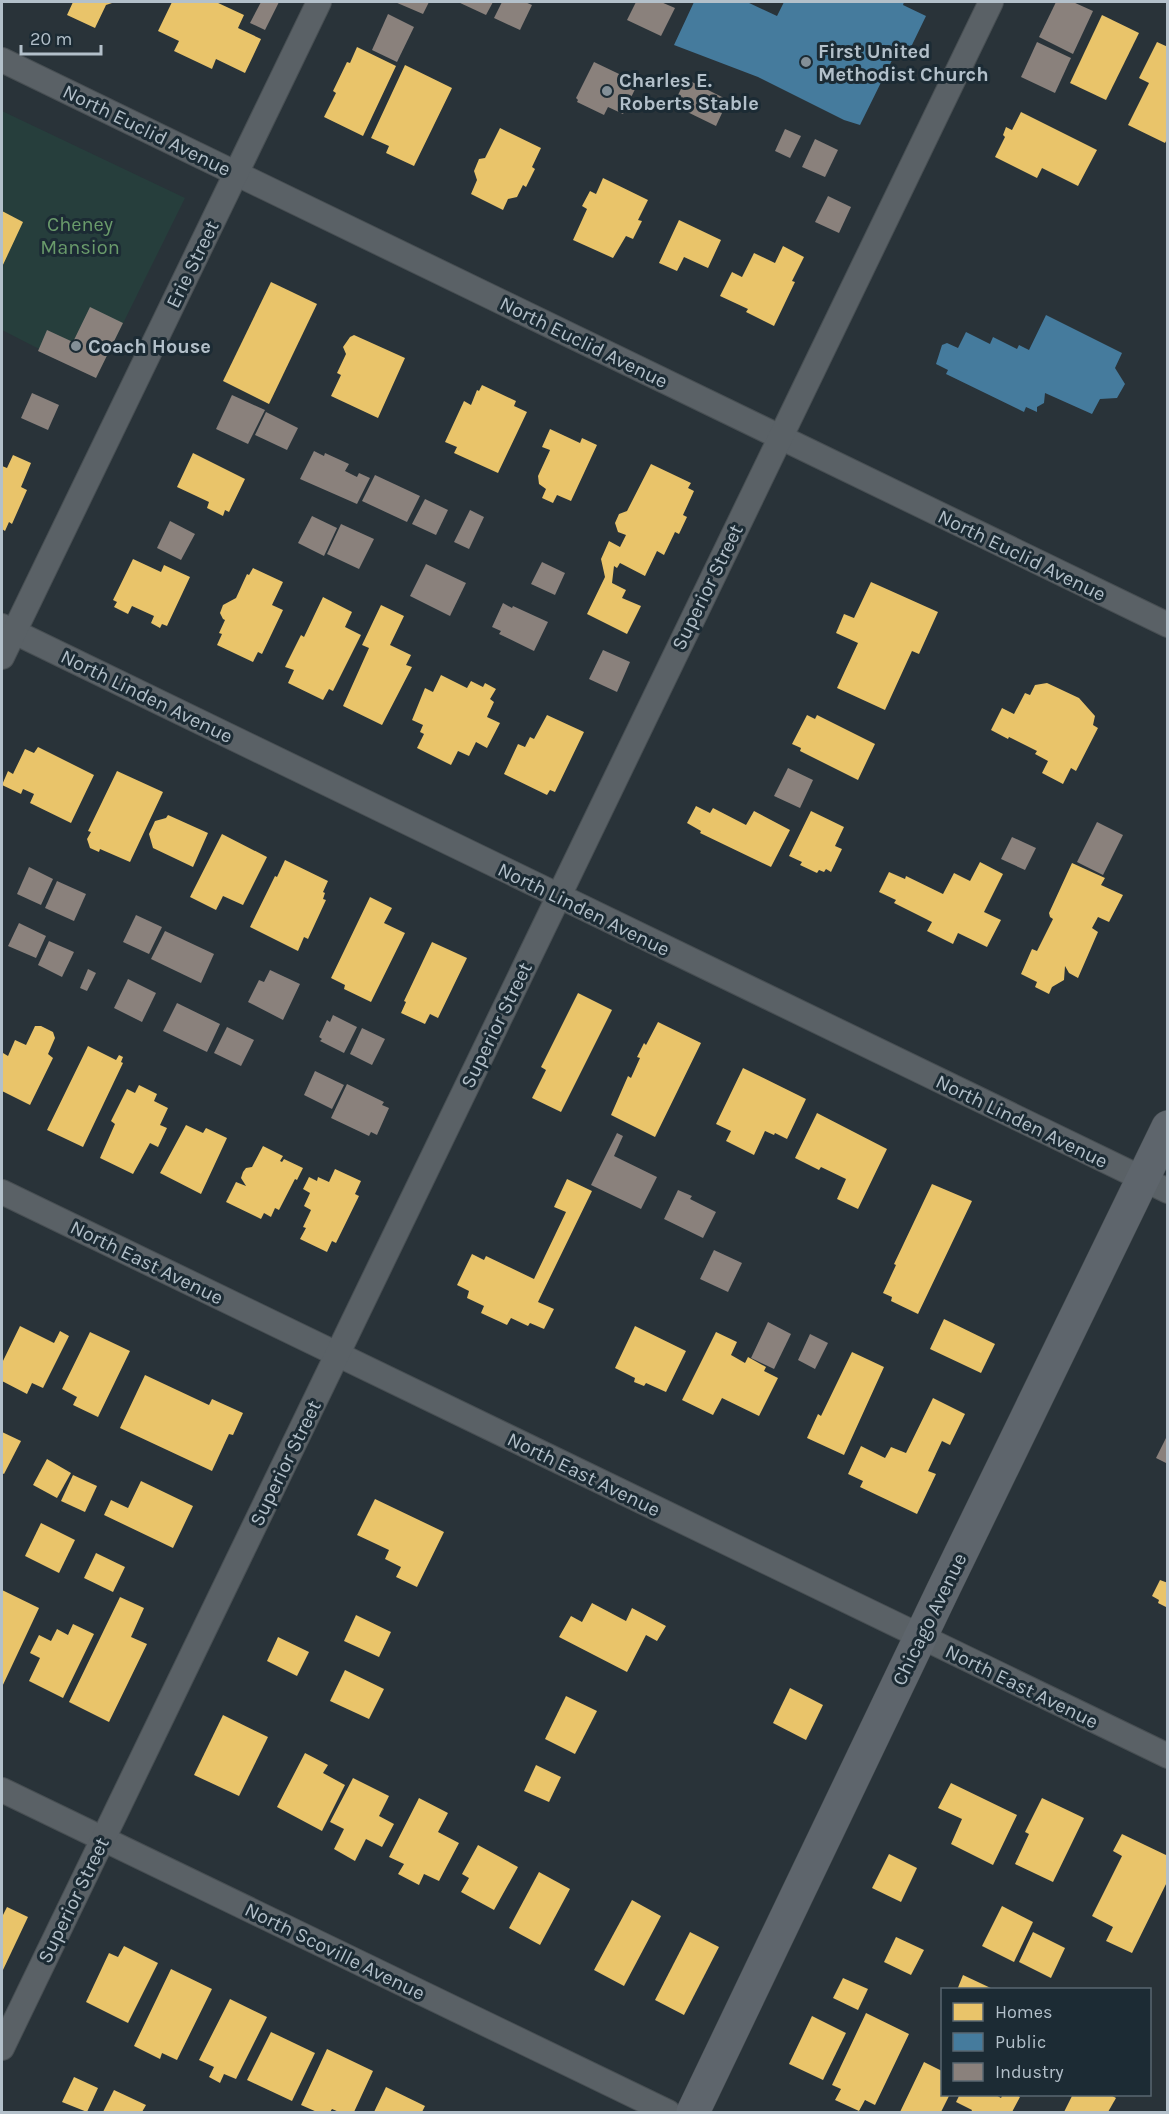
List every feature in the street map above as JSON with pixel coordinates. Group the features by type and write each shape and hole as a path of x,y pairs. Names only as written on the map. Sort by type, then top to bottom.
{"main road":[{"name":"Chicago Avenue","path":"693,2112 920,1637 1155,1185 1167,1127"}],"street":[{"name":"Erie Street","path":"2,657 8,629 319,2"},
{"name":"Superior Street","path":"2,2048 991,2"},
{"name":"North Euclid Avenue","path":"2,60 1167,625"},
{"name":"North Linden Avenue","path":"8,629 1155,1185"},
{"name":"North East Avenue","path":"2,1192 1167,1756"},
{"name":"North Scoville Avenue","path":"2,1790 668,2112"}],"green space":[{"name":"Cheney Mansion","path":"2,111 185,198 96,378 2,330"}],"building: Homes":[{"path":"73,2 115,2 106,5 95,28 67,15"},
{"path":"172,2 216,2 244,15 238,28 261,39 245,73 216,59 212,69 174,51 179,41 158,31"},
{"path":"1102,15 1139,33 1106,100 1070,83"},
{"path":"1157,42 1168,47 1168,137 1165,143 1128,125 1149,83 1139,78"},
{"path":"357,47 396,66 363,136 324,117 336,93 333,91"},
{"path":"405,65 452,88 414,166 386,153 389,146 371,138"},
{"path":"1021,112 1097,150 1078,186 1042,168 1037,178 995,157 1005,137 1003,135 1006,127 1012,130"},
{"path":"500,128 541,148 532,167 535,169 526,187 523,185 517,197 508,199 503,210 471,194 477,180 474,171 479,159 485,158"},
{"path":"603,178 648,200 638,220 642,221 633,239 626,236 613,258 573,240 587,209 582,206 590,191 596,194"},
{"path":"2,211 23,222 2,267"},
{"path":"679,220 721,240 708,268 684,257 677,271 659,263"},
{"path":"783,246 804,257 774,326 746,312 748,309 720,296 732,272 742,277 754,253 775,263"},
{"path":"271,282 317,304 269,404 223,381"},
{"path":"354,335 405,358 378,418 331,396 341,375 337,373 346,354 343,347"},
{"path":"482,385 516,401 514,406 527,412 498,473 454,453 457,447 445,442 464,401 471,405 477,390 479,391"},
{"path":"550,429 580,443 582,438 597,445 571,501 557,495 553,503 542,498 546,489 539,484 538,476 550,450 542,447"},
{"path":"193,453 245,479 229,512 225,510 223,516 207,508 209,502 177,487"},
{"path":"13,455 31,463 21,487 27,490 12,524 9,522 5,531 2,529 2,466 7,468"},
{"path":"651,464 691,483 688,488 694,491 683,515 687,517 679,534 675,532 664,555 657,551 645,576 620,563 617,568 614,566 612,583 626,590 622,598 641,606 627,634 587,614 605,577 601,559 609,541 620,547 626,535 618,532 615,523 619,514 627,511"},
{"path":"133,559 161,572 164,565 190,577 167,626 162,624 160,628 151,623 154,616 132,606 128,614 114,607 117,602 113,600"},
{"path":"253,568 283,582 272,605 283,610 262,654 258,652 253,662 217,645 225,620 220,613 223,605 236,598 247,574 249,575"},
{"path":"871,582 938,612 919,654 912,651 885,710 837,688 858,643 836,633 844,614 854,618"},
{"path":"323,597 352,612 345,627 361,635 333,691 329,689 323,700 288,683 294,670 285,667 301,635 304,637"},
{"path":"381,605 404,616 390,645 411,655 406,665 412,667 382,725 343,706 369,648 362,645"},
{"path":"441,675 467,688 471,681 483,687 485,683 496,689 490,699 494,702 487,717 500,723 487,748 476,742 469,756 458,751 451,765 417,748 424,734 420,732 423,725 412,720 425,688 433,692"},
{"path":"1047,683 1079,698 1095,716 1093,725 1098,728 1076,771 1071,768 1063,784 1042,773 1048,761 1035,754 1037,751 991,730 1002,708 1014,714 1025,693 1030,695 1035,685"},
{"path":"547,715 584,732 555,792 550,790 547,795 504,774 518,744 525,747 530,737 534,739"},
{"path":"807,715 815,719 817,715 875,744 858,780 800,751 801,748 792,744"},
{"path":"38,747 94,775 71,823 30,803 34,794 23,789 21,794 2,785 8,771 13,774 25,749 34,753"},
{"path":"117,771 163,792 130,862 100,849 99,852 90,848 87,839 91,832 88,831"},
{"path":"696,806 710,813 713,808 746,825 754,811 790,830 771,867 700,833 701,831 687,823"},
{"path":"811,811 844,827 835,846 842,849 831,872 826,869 824,872 819,870 817,873 800,865 802,862 789,856"},
{"path":"168,815 208,833 193,867 153,848 149,834 155,821 166,818"},
{"path":"222,834 267,857 243,905 223,896 216,910 190,897"},
{"path":"285,860 328,881 323,892 325,893 323,899 326,900 308,939 304,937 298,951 250,927"},
{"path":"980,862 1003,874 984,912 1001,920 987,947 958,933 953,944 927,931 932,922 894,903 896,900 879,892 889,872 905,879 906,876 943,894 954,873 970,881"},
{"path":"1072,863 1105,878 1101,885 1123,895 1109,922 1098,917 1092,928 1098,932 1078,978 1069,973 1065,966 1064,980 1052,987 1049,994 1035,987 1037,982 1021,974 1032,949 1037,951 1053,919 1049,913"},
{"path":"370,897 392,908 384,923 405,933 371,1002 344,989 345,985 331,978"},
{"path":"432,942 467,958 438,1018 430,1014 425,1024 401,1013 406,1002 404,1001"},
{"path":"578,993 612,1010 561,1112 532,1098 546,1070 541,1067"},
{"path":"658,1022 701,1043 655,1137 611,1115 628,1076 631,1078 644,1043 646,1045"},
{"path":"35,1026 41,1026 53,1032 55,1038 48,1054 53,1058 30,1105 2,1091 2,1056 3,1053 8,1056 15,1040 26,1045"},
{"path":"88,1046 116,1060 119,1055 123,1057 121,1062 123,1063 83,1147 47,1130"},
{"path":"743,1068 806,1099 787,1139 765,1131 754,1155 726,1141 731,1131 716,1124"},
{"path":"139,1085 157,1094 154,1101 168,1108 160,1125 167,1128 158,1147 150,1143 133,1174 100,1158 115,1124 111,1121 127,1089 135,1093"},
{"path":"817,1113 887,1149 858,1209 837,1199 846,1179 821,1167 819,1170 795,1158"},
{"path":"186,1125 203,1133 206,1128 227,1138 201,1194 160,1173"},
{"path":"263,1146 283,1156 280,1161 284,1159 303,1168 279,1210 275,1208 271,1217 264,1213 261,1219 226,1202 236,1182 246,1186 241,1178 243,1172 246,1168 252,1167"},
{"path":"335,1169 361,1181 355,1194 359,1196 336,1243 332,1241 327,1252 300,1239 311,1210 304,1206 310,1193 303,1189 309,1177 317,1181 318,1177 329,1182"},
{"path":"567,1179 592,1191 538,1302 554,1309 544,1329 530,1323 528,1326 511,1318 507,1325 481,1313 484,1306 467,1298 469,1291 457,1285 472,1254 484,1260 486,1256 534,1279 566,1212 554,1207"},
{"path":"932,1184 972,1201 918,1314 891,1301 892,1297 883,1293 896,1265 894,1264"},
{"path":"944,1319 995,1344 981,1373 930,1349"},
{"path":"20,1326 54,1343 60,1331 69,1336 43,1388 32,1383 27,1394 2,1381 2,1363"},
{"path":"635,1326 686,1351 666,1392 646,1383 644,1386 634,1382 635,1378 615,1368"},
{"path":"90,1332 130,1351 98,1417 73,1405 77,1397 62,1389"},
{"path":"716,1332 737,1342 731,1355 745,1363 748,1357 766,1367 764,1371 778,1378 759,1416 722,1398 713,1415 682,1400"},
{"path":"852,1352 884,1367 844,1455 807,1438 818,1414 821,1416"},
{"path":"145,1375 209,1405 212,1399 243,1413 233,1435 229,1434 212,1471 120,1428"},
{"path":"933,1398 965,1414 950,1445 942,1441 928,1471 936,1474 917,1514 860,1487 863,1481 848,1474 861,1446 885,1458 891,1447 906,1453"},
{"path":"2,1432 21,1441 4,1474 2,1473"},
{"path":"47,1459 71,1473 57,1498 33,1485"},
{"path":"73,1475 97,1486 85,1512 61,1501"},
{"path":"141,1481 193,1506 173,1548 104,1515 111,1500 128,1508"},
{"path":"375,1499 444,1532 417,1587 396,1577 401,1567 385,1559 389,1550 357,1535"},
{"path":"41,1523 75,1540 59,1573 25,1556"},
{"path":"96,1553 125,1567 113,1592 84,1578"},
{"path":"1160,1580 1168,1583 1168,1608 1158,1603 1159,1600 1152,1596"},
{"path":"2,1590 39,1608 2,1687"},
{"path":"120,1597 144,1608 131,1637 147,1644 109,1722 69,1702"},
{"path":"592,1603 626,1621 632,1608 666,1626 657,1641 646,1635 627,1672 559,1637 571,1616 582,1622"},
{"path":"356,1615 391,1632 379,1657 344,1641"},
{"path":"73,1624 94,1634 63,1698 29,1681 40,1658 30,1653 39,1635 51,1641 57,1629 68,1635"},
{"path":"278,1637 309,1652 297,1676 267,1661"},
{"path":"345,1670 384,1689 369,1719 330,1701"},
{"path":"790,1688 823,1705 806,1740 773,1723"},
{"path":"566,1696 597,1711 575,1754 545,1739"},
{"path":"223,1715 268,1737 239,1796 194,1775"},
{"path":"305,1753 328,1765 323,1773 345,1785 322,1831 277,1807"},
{"path":"536,1765 561,1777 549,1802 524,1791"},
{"path":"353,1778 389,1796 379,1816 394,1824 382,1847 366,1839 355,1861 334,1849 344,1829 330,1822"},
{"path":"951,1783 1017,1815 993,1865 951,1844 962,1819 938,1808"},
{"path":"419,1798 448,1813 438,1832 459,1843 439,1881 424,1874 419,1885 398,1874 404,1864 389,1857"},
{"path":"1042,1798 1084,1818 1053,1882 1015,1864 1029,1834 1025,1832"},
{"path":"1122,1834 1168,1856 1168,1880 1132,1953 1106,1941 1113,1927 1092,1916 1122,1856 1113,1851"},
{"path":"478,1845 518,1867 494,1910 461,1892 469,1878 462,1874"},
{"path":"889,1854 917,1868 901,1902 872,1888"},
{"path":"539,1872 570,1889 540,1945 509,1928"},
{"path":"632,1900 661,1916 624,1986 594,1970"},
{"path":"1002,1906 1033,1922 1014,1962 982,1946"},
{"path":"7,1907 28,1917 2,1972 2,1917"},
{"path":"690,1932 719,1947 684,2015 655,2000"},
{"path":"1033,1932 1065,1948 1051,1978 1019,1962"},
{"path":"896,1937 924,1950 911,1975 884,1962"},
{"path":"124,1946 158,1963 128,2023 86,2002 109,1953 118,1957"},
{"path":"171,1969 212,1989 177,2060 162,2053 160,2059 134,2046"},
{"path":"963,1975 991,1988 958,1988"},
{"path":"843,1978 868,1989 858,2010 833,1998"},
{"path":"230,1999 267,2017 236,2079 224,2074 220,2083 209,2077 214,2067 199,2060"},
{"path":"866,2013 909,2034 875,2105 865,2100 859,2111 835,2100 841,2089 832,2085"},
{"path":"812,2016 846,2033 823,2080 789,2064"},
{"path":"271,2032 315,2053 292,2101 247,2080"},
{"path":"327,2049 373,2071 354,2112 339,2112 332,2109 330,2112 317,2112 301,2105"},
{"path":"924,2062 941,2070 941,2096 949,2096 941,2112 900,2112"},
{"path":"74,2077 98,2088 87,2112 62,2102"},
{"path":"386,2087 425,2106 422,2112 374,2112"},
{"path":"114,2090 146,2105 142,2112 103,2112"},
{"path":"959,2096 1020,2097 1012,2112 971,2112 972,2110 956,2102"},
{"path":"1072,2096 1112,2096 1116,2098 1108,2112 1064,2112"}],"building: Public":[{"name":"First United Methodist Church","path":"694,2 747,2 777,16 784,2 904,2 903,5 926,16 911,47 900,44 860,125 844,120 758,77 674,45"},
{"path":"1046,315 1122,353 1115,368 1125,384 1117,398 1100,399 1092,414 1045,393 1044,403 1037,407 1037,412 1026,407 1024,412 946,374 948,370 936,364 942,345 947,343 958,348 966,332 990,344 993,337 1017,349 1019,345 1029,350"}],"building: Industry":[{"path":"261,2 279,2 265,30 250,23"},
{"path":"395,2 429,2 423,14"},
{"path":"458,2 493,2 486,15"},
{"path":"502,2 525,2 532,5 520,30 494,18"},
{"path":"636,2 661,2 675,8 661,36 627,20"},
{"path":"1056,2 1073,2 1093,11 1073,54 1039,37"},
{"path":"388,14 414,27 397,62 372,50"},
{"path":"1037,42 1071,58 1055,93 1021,77"},
{"name":"Charles E. Roberts Stable","path":"594,62 638,83 623,114 608,107 604,115 577,102 576,98"},
{"path":"686,79 728,100 716,126 673,105"},
{"path":"785,129 801,136 790,158 775,151"},
{"path":"815,139 838,150 825,177 802,167"},
{"path":"828,196 851,207 839,233 815,222"},
{"name":"Coach House","path":"90,307 123,323 96,378 38,351 47,330 73,342"},
{"path":"32,393 59,405 48,430 21,418"},
{"path":"232,395 265,410 248,444 216,429"},
{"path":"266,412 298,428 287,450 255,435"},
{"path":"314,451 324,456 325,453 349,464 345,471 357,477 359,473 370,478 357,504 300,479"},
{"path":"375,475 420,496 407,522 362,501"},
{"path":"425,499 448,510 436,535 412,524"},
{"path":"470,510 484,517 469,549 454,542"},
{"path":"312,516 337,528 324,556 298,543"},
{"path":"170,521 195,534 181,560 157,548"},
{"path":"341,524 374,539 359,569 327,554"},
{"path":"542,562 565,573 555,595 531,584"},
{"path":"426,564 466,583 450,616 410,596"},
{"path":"503,603 548,622 534,651 499,634 501,631 492,627"},
{"path":"603,650 630,662 617,692 589,679"},
{"path":"788,768 813,780 800,808 774,796"},
{"path":"1097,822 1123,835 1103,875 1077,862"},
{"path":"1012,837 1036,848 1025,870 1001,859"},
{"path":"29,867 53,879 41,905 17,894"},
{"path":"57,881 86,894 74,921 45,908"},
{"path":"136,915 162,927 149,954 123,942"},
{"path":"19,923 46,936 36,958 8,946"},
{"path":"165,931 214,954 201,983 151,959"},
{"path":"49,941 74,952 62,977 38,965"},
{"path":"88,969 96,973 87,991 80,988"},
{"path":"270,970 300,984 283,1020 248,1002 259,980 264,982"},
{"path":"128,979 156,993 142,1022 114,1008"},
{"path":"177,1003 220,1024 207,1052 163,1031"},
{"path":"333,1015 357,1027 344,1053 320,1041 322,1039 319,1037 327,1020 330,1022"},
{"path":"227,1027 254,1040 241,1066 214,1053"},
{"path":"362,1028 385,1039 372,1065 350,1054"},
{"path":"315,1071 344,1085 332,1109 304,1095"},
{"path":"347,1084 384,1102 382,1105 389,1108 377,1135 371,1132 369,1136 331,1118"},
{"path":"617,1133 623,1136 614,1156 657,1177 641,1209 591,1185"},
{"path":"678,1190 692,1196 690,1199 716,1212 703,1238 664,1219"},
{"path":"714,1250 742,1263 728,1292 700,1279"},
{"path":"768,1322 791,1334 774,1369 751,1358"},
{"path":"810,1334 828,1343 815,1369 798,1360"},
{"path":"1168,1434 1168,1464 1156,1458"}],"place":[{"name":"First United Methodist Church","path":"806,62"},
{"name":"Charles E. Roberts Stable","path":"607,91"},
{"name":"Coach House","path":"76,346"}]}
